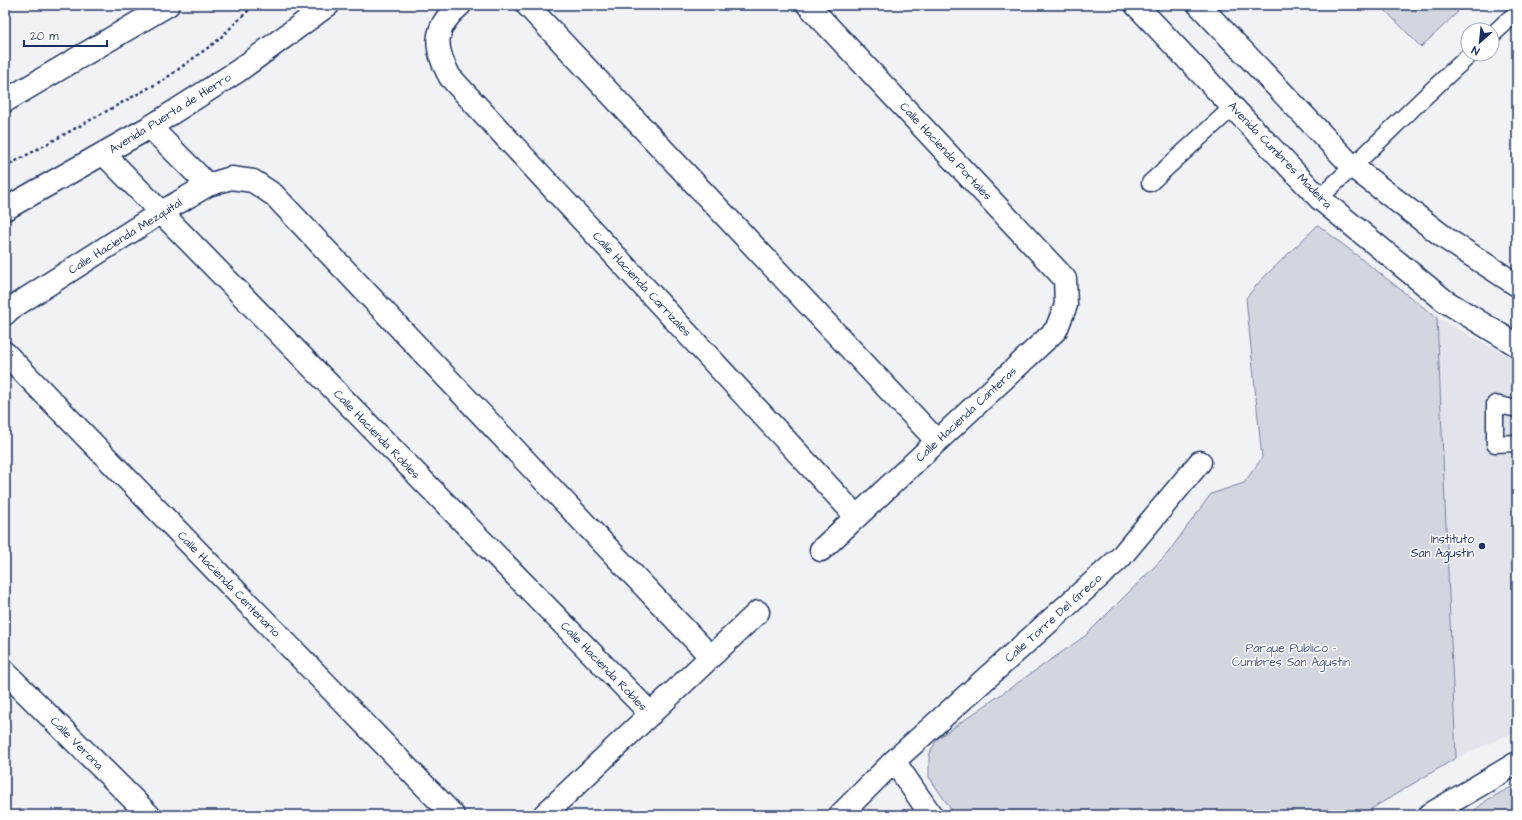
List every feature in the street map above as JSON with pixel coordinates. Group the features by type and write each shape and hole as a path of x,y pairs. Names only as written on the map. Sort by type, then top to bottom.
{"street":[{"path":"6,101 168,5"},
{"name":"Avenida Puerta de Hierro","path":"5,209 150,127 238,71 328,5"},
{"path":"527,5 937,441"},
{"name":"Calle Hacienda Portales","path":"808,5 1065,279 1066,305"},
{"name":"Avenida Cumbres Madeira","path":"1136,5 1319,198 1445,301 1517,345"},
{"path":"1199,5 1353,167 1448,240 1517,285"},
{"name":"Calle Hacienda Carrizales","path":"453,7 440,29 438,46 440,59 450,77 856,516"},
{"path":"150,127 208,185"},
{"name":"Calle Hacienda Robles","path":"104,154 651,714"},
{"name":"Calle Hacienda Mezquital","path":"5,314 10,309 160,213 208,185 231,178 253,181 274,195 710,656"},
{"name":"Calle Hacienda Canteras","path":"821,550 1056,330 1066,305"},
{"name":"Calle Hacienda Centenario","path":"5,353 453,815"},
{"name":"Calle Torre Del Greco","path":"840,815 894,761 1120,558 1200,462"},
{"path":"544,815 758,612"},
{"name":"Calle Verona","path":"5,672 149,815"},
{"path":"894,761 931,815"},
{"path":"1429,815 1517,763"}],"lane":[{"path":"1500,28 1517,12"},
{"path":"1319,198 1462,62"},
{"path":"1150,183 1233,107"},
{"path":"1517,409 1496,404 1495,444 1517,443"}],"path":[{"path":"5,167 165,79 217,40 254,5"}],"shaded area":[{"name":"Instituto San Agustín","path":"1437,318 1517,360 1517,731 1456,758"}],"green space":[{"path":"1380,5 1451,5 1458,12 1421,47"},
{"name":"Parque Publico - Cumbres San Agustin","path":"1318,225 1437,318 1456,758 1361,815 955,815 929,777 929,755 937,739 1085,636 1167,554 1211,494 1244,483 1262,458 1246,298 1261,280"},
{"path":"1517,784 1517,815 1469,815 1487,800"}],"place":[{"name":"Instituto San Agustín","path":"1482,546"}]}
